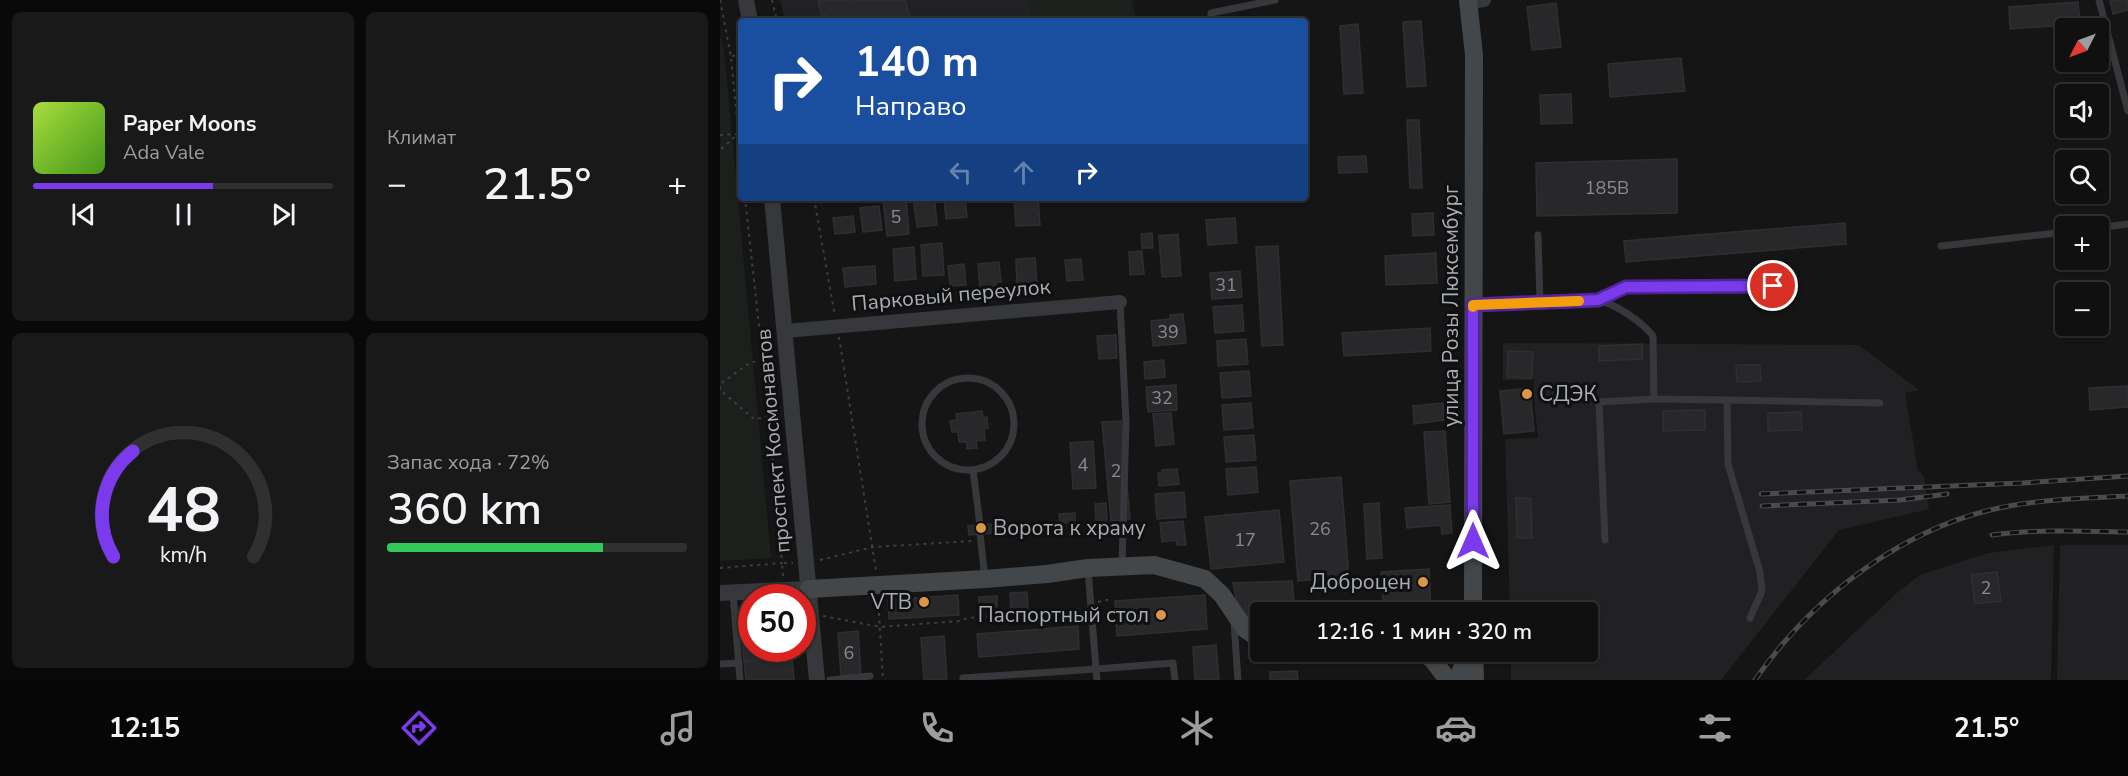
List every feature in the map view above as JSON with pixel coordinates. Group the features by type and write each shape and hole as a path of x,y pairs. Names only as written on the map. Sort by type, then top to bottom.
{"main road":[{"name":"улица Розы Люксембург","path":"1473,602 1474,1"},
{"path":"816,589 985,579 1088,568 1154,565 1205,579 1222,595 1233,614 1250,632"},
{"path":"1423,662 1427,668 1429,680"},
{"path":"1434,662 1448,680"},
{"path":"1457,680 1464,662"},
{"path":"1474,662 1475,680"}],"street":[{"path":"746,0 749,18"},
{"name":"проспект Космонавтов","path":"772,201 809,584"},
{"name":"Парковый переулок","path":"785,331 1120,302"},
{"name":"проспект Космонавтов","path":"816,662 817,680"}],"lane":[{"path":"1211,18 1211,13 1275,0"},
{"path":"2098,0 2128,111"},
{"path":"2109,227 2128,224"},
{"path":"1941,246 2055,233"},
{"path":"1538,235 1540,302"},
{"path":"1598,300 1626,287 1773,286"},
{"path":"1473,305 1598,300 1607,303 1647,328 1653,336 1654,399"},
{"path":"1120,302 1126,422 1122,566"},
{"path":"978,380 991,384 1008,400 1014,413 1013,432 1006,452 994,462 973,470 957,469 942,461 931,451 923,437 921,426 927,404 943,386 954,381 978,380"},
{"path":"1605,540 1599,402 1654,399 1880,403"},
{"path":"1727,400 1728,464 1760,572 1762,591 1750,618"},
{"path":"973,470 980,525"},
{"path":"981,537 985,579"},
{"path":"1088,568 1097,680"},
{"path":"726,592 740,680"},
{"path":"1233,614 1238,680"},
{"path":"720,664 739,663"},
{"path":"963,680 963,678 1173,663 1175,680"},
{"path":"830,680 870,676"}],"path":[{"path":"720,0 731,57 738,134"},
{"path":"771,0 776,18"},
{"path":"731,57 738,56"},
{"path":"720,135 738,134"},
{"path":"720,150 738,134"},
{"path":"745,201 769,417 783,579"},
{"path":"815,201 873,547 881,627 879,634 883,680"},
{"path":"763,361 752,362 720,384 720,390 754,419 769,417"},
{"path":"817,561 873,547 981,537"},
{"path":"720,568 796,562"},
{"path":"816,615 881,627 1078,609 1090,603 1111,599"}],"shaded area":[{"path":"780,0 1130,0 1134,18 784,18"},
{"path":"1028,0 1132,0 1136,17 1132,18 1032,18"},
{"path":"720,34 724,51 771,558 720,561"},
{"path":"1503,343 1859,345 1919,390 1905,393 1918,470 1924,477 1929,509 1839,530 1721,680 1511,680 1511,662 1598,662 1598,602 1510,602 1505,439 1538,438 1534,380 1503,380"},
{"path":"2054,545 2051,680 1804,680 1897,593 1920,575 1988,553"},
{"path":"2060,545 2128,545 2128,680 2057,680"}],"building":[{"path":"818,0 849,0 850,2 905,0 910,18 827,18 826,15 822,16"},
{"path":"2110,0 2127,0 2128,10 2113,14"},
{"path":"2078,2 2079,18 2055,18 2055,26 2010,29 2009,7"},
{"path":"1556,3 1561,47 1532,50 1527,7"},
{"path":"1421,21 1426,86 1407,87 1403,22"},
{"path":"1358,24 1363,93 1344,94 1340,26"},
{"path":"1681,58 1685,91 1610,97 1608,64"},
{"path":"1571,94 1572,123 1541,124 1540,95"},
{"path":"1407,120 1419,120 1422,188 1410,188"},
{"path":"1366,156 1367,172 1339,173 1338,157"},
{"path":"1677,159 1677,213 1537,216 1536,163"},
{"path":"883,201 906,201 909,234 887,236"},
{"path":"944,201 965,201 967,217 946,219"},
{"path":"1014,201 1038,201 1040,225 1016,226"},
{"path":"935,202 937,225 917,227 914,204"},
{"path":"879,206 882,230 863,232 860,208"},
{"path":"1433,213 1434,235 1413,236 1412,214"},
{"path":"853,216 855,232 835,234 833,218"},
{"path":"1235,218 1237,243 1208,245 1206,220"},
{"path":"1845,223 1846,244 1626,262 1624,241"},
{"path":"1152,233 1153,248 1142,248 1141,234"},
{"path":"1178,234 1181,276 1162,277 1159,236"},
{"path":"942,243 944,275 923,276 921,245"},
{"path":"1278,246 1283,345 1262,346 1256,247"},
{"path":"914,247 916,279 895,281 893,249"},
{"path":"1142,251 1144,274 1130,275 1129,252"},
{"path":"1436,253 1437,283 1386,285 1385,256"},
{"path":"1035,258 1037,284 1032,284 1033,287 1017,285 1016,259"},
{"path":"1081,259 1083,280 1067,281 1065,260"},
{"path":"999,262 1001,282 996,282 996,287 980,288 978,264"},
{"path":"964,264 966,285 950,286 948,266"},
{"path":"875,266 876,284 845,287 843,268"},
{"path":"1240,271 1242,297 1212,299 1210,273"},
{"path":"1242,305 1244,331 1215,333 1213,307"},
{"path":"1183,314 1186,343 1153,346 1151,321 1170,319 1170,315"},
{"path":"1430,328 1431,351 1344,356 1342,333"},
{"path":"1116,335 1117,358 1099,359 1097,336"},
{"path":"1246,339 1248,364 1218,366 1217,341"},
{"path":"1642,344 1642,359 1599,361 1599,346"},
{"path":"1508,351 1533,352 1532,378 1507,377"},
{"path":"1164,360 1165,377 1145,379 1144,362"},
{"path":"1736,365 1760,365 1761,381 1737,382"},
{"path":"1249,371 1251,396 1222,398 1220,373"},
{"path":"1176,385 1177,410 1148,412 1146,387"},
{"path":"2128,386 2128,407 2090,410 2089,388"},
{"path":"1530,388 1534,431 1504,434 1500,391"},
{"path":"1251,403 1253,428 1224,430 1222,405"},
{"path":"1443,403 1444,420 1414,424 1413,406"},
{"path":"1705,410 1705,430 1663,431 1663,411"},
{"path":"982,411 983,418 987,417 988,428 984,429 985,440 976,441 977,448 967,449 967,442 959,442 958,432 952,432 950,421 957,420 956,414"},
{"path":"1801,412 1802,430 1768,431 1768,413"},
{"path":"1171,413 1174,444 1156,446 1153,414"},
{"path":"1121,421 1130,519 1111,521 1102,422"},
{"path":"1445,431 1450,502 1429,504 1424,432"},
{"path":"1254,435 1256,460 1226,462 1224,437"},
{"path":"1093,441 1096,488 1073,489 1070,443"},
{"path":"1256,467 1258,492 1228,495 1226,469"},
{"path":"1177,469 1179,484 1159,486 1158,473 1162,473 1162,470"},
{"path":"1341,477 1349,577 1298,581 1290,481"},
{"path":"1184,492 1186,517 1157,519 1155,494"},
{"path":"1516,498 1531,498 1532,538 1517,538"},
{"path":"1106,503 1107,524 1096,524 1095,504"},
{"path":"1379,503 1382,558 1367,559 1364,504"},
{"path":"1450,505 1452,533 1442,534 1441,525 1407,528 1405,508"},
{"path":"1279,510 1284,562 1211,569 1205,517"},
{"path":"1075,513 1075,522 1060,523 1059,514"},
{"path":"1183,521 1186,545 1177,545 1176,540 1162,542 1160,523"},
{"name":"Ворота к храму","path":"993,524 994,533 969,535 968,526"},
{"path":"1429,569 1431,602 1383,602 1381,572"},
{"path":"1997,572 2001,601 1975,604 1971,575"},
{"path":"1292,581 1294,602 1250,602 1250,621 1239,613 1233,583"},
{"path":"1027,592 1028,610 1011,611 1010,593"},
{"path":"958,595 959,615 889,619 888,600"},
{"name":"Паспортный стол","path":"1205,595 1207,629 1117,636 1115,601"},
{"path":"997,596 997,607 979,608 979,597"},
{"path":"1078,626 1079,649 979,657 977,634"},
{"path":"858,631 861,675 841,676 838,633"},
{"path":"944,636 947,680 924,680 921,638"},
{"path":"1216,645 1219,680 1195,680 1193,647"},
{"path":"744,662 792,662 794,680 746,680"},
{"path":"1297,671 1298,680 1270,680 1270,672"}],"railway":[{"path":"1761,494 2128,476"},
{"path":"1762,506 1900,500 1947,494"},
{"path":"1755,680 1778,649 1834,593 1866,568 1934,529 1971,515 2009,506 2054,500 2128,496"},
{"path":"1992,535 2043,531 2128,532"}],"slow traffic":[{"path":"1473,307 1473,305 1579,301"}],"place":[{"name":"СДЭК","path":"1527,394"},
{"name":"Ворота к храму","path":"981,528"},
{"name":"Доброцен","path":"1423,582"},
{"name":"VTB","path":"924,602"},
{"name":"Паспортный стол","path":"1161,615"}],"route":[{"path":"1473,541 1473,305 1598,300 1626,287 1773,286"}]}
